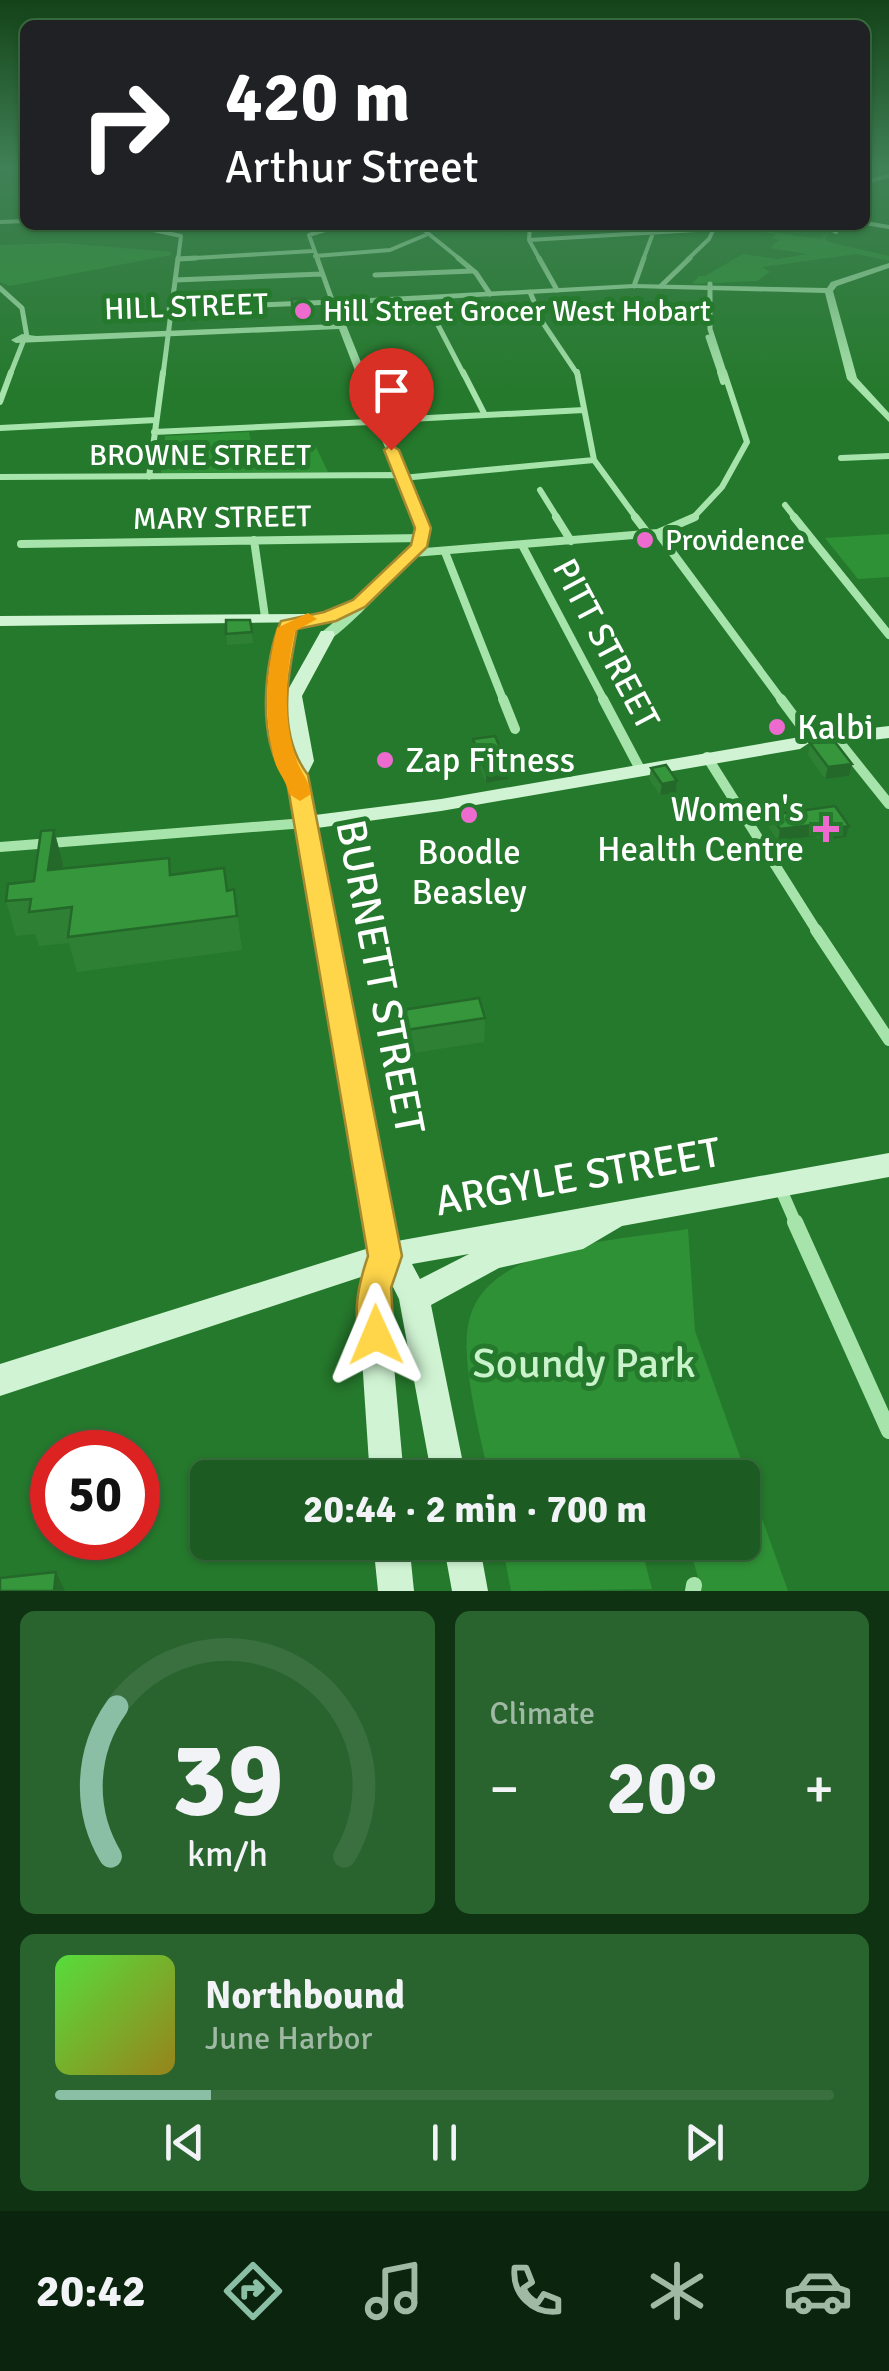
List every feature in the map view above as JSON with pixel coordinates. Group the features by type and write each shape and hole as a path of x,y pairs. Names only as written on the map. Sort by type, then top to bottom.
{"main road":[{"path":"0,625 265,617 320,627"},
{"path":"0,625 253,624 276,626 285,634 291,623 320,627"},
{"name":"BURNETT STREET","path":"297,775 304,761 294,696 320,627"},
{"name":"BURNETT STREET","path":"285,634 274,694 286,764 297,775 385,1256 374,1300 386,1460"},
{"path":"305,823 441,805 816,738 889,732"},
{"name":"ARGYLE STREET","path":"0,1380 385,1256 622,1210 889,1165"},
{"path":"414,1298 494,1256 583,1236 622,1210"},
{"name":"BURNETT STREET","path":"385,1256 404,1277 414,1298 446,1460"},
{"path":"393,1560 396,1591"},
{"path":"464,1560 470,1591"}],"street":[{"path":"149,477 179,243"},
{"path":"311,243 419,517 423,538 413,554 353,614 320,627"},
{"path":"178,259 390,250 406,243"},
{"path":"440,243 473,270 490,294"},
{"path":"531,243 557,290"},
{"path":"634,286 652,243"},
{"path":"661,286 704,243"},
{"path":"169,309 634,286 808,291 830,288 889,265"},
{"path":"375,276 473,270"},
{"path":"175,280 321,274"},
{"path":"413,554 653,534 677,530 701,515 747,442 711,333 710,286"},
{"path":"0,288 23,307 28,319 25,339 0,402"},
{"path":"830,288 839,298 860,378 889,409"},
{"path":"830,288 852,379 889,419"},
{"path":"530,292 543,324 577,372 594,460 816,738 889,804"},
{"path":"438,325 485,415"},
{"name":"HILL STREET","path":"0,340 342,326"},
{"path":"154,432 584,410"},
{"path":"0,428 156,420"},
{"path":"841,458 889,456"},
{"name":"BROWNE STREET","path":"0,477 402,477 594,460"},
{"name":"PITT STREET","path":"540,490 570,541"},
{"path":"785,504 889,635"},
{"name":"MARY STREET","path":"21,544 423,538"},
{"path":"254,540 265,617"},
{"name":"PITT STREET","path":"522,545 640,769"},
{"path":"445,552 516,728"},
{"path":"707,757 760,846 889,1040"},
{"path":"0,847 58,846 305,823"},
{"path":"779,1184 889,1432"}],"green space":[{"path":"66,243 171,255 10,286 0,282 0,245"},
{"path":"775,243 834,243 889,256 889,261 857,254 762,267 770,272 757,281 692,284 699,276 743,254 778,259 807,254 770,248"},
{"path":"249,432 251,442 314,443 328,472 161,473 165,436"},
{"path":"889,534 889,577 858,579 825,538"},
{"name":"Soundy Park","path":"688,1229 695,1331 741,1460 485,1460 467,1353 470,1317 483,1292 504,1274 563,1249"},
{"name":"Soundy Park","path":"760,1513 788,1591 702,1591 693,1560 760,1560"},
{"path":"505,1560 644,1560 652,1589 511,1591"}],"building":[{"path":"305,298 306,304 292,305 292,299"},
{"path":"226,620 250,620 252,632 226,634"},
{"path":"495,736 509,768 486,771 473,739"},
{"path":"835,742 852,764 828,767 810,743"},
{"path":"666,765 677,781 662,784 651,768"},
{"path":"835,806 849,826 823,830 819,824 780,829 770,815"},
{"path":"54,830 48,870 169,858 170,875 224,868 227,891 234,889 237,916 68,937 72,907 29,912 31,899 6,901 8,884 34,881 41,831"},
{"path":"479,998 485,1018 406,1030 402,1010"},
{"path":"56,1572 54,1591 0,1591 0,1578"}],"slow traffic":[{"path":"300,794 297,775 286,764 274,694 286,628 295,621 308,619"}],"place":[{"name":"Hill Street Grocer West Hobart","path":"303,311"},
{"name":"Providence","path":"645,540"},
{"name":"Kalbi","path":"777,727"},
{"name":"Zap Fitness","path":"385,760"},
{"name":"Boodle Beasley","path":"469,815"},
{"name":"Women's Health Centre","path":"826,829"}],"route":[{"path":"376,1335 374,1288 385,1256 297,775 286,764 274,694 288,625 329,617 359,604 419,547 423,528 391,450"}]}
